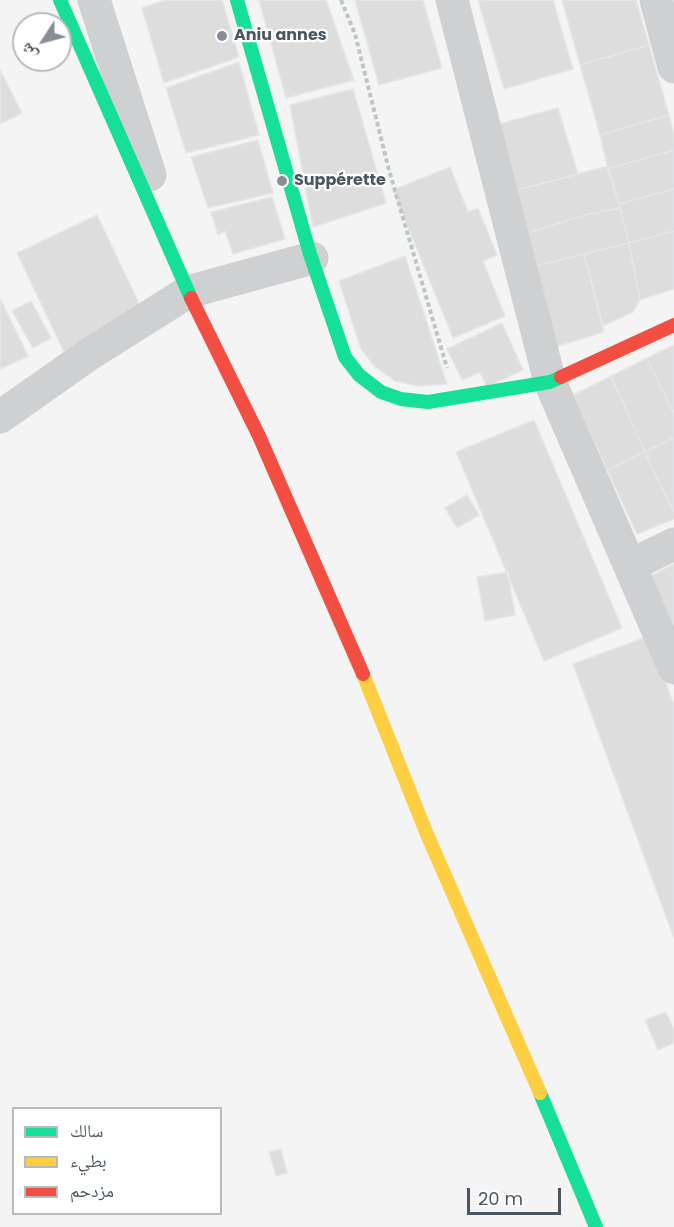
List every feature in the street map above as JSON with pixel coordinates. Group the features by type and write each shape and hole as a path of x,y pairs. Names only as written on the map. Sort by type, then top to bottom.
{"main road":[{"path":"60,0 188,292 260,436 327,588 377,706 426,832 543,1099 596,1227"},
{"path":"237,0 312,258 345,357 359,375 381,392 401,399 428,402 550,382 674,325"}],"street":[{"path":"94,0 188,292"},
{"path":"452,0 550,382 674,668"},
{"path":"656,0 674,68"},
{"path":"0,417 100,347 188,292 312,258"},
{"path":"631,565 674,544"}],"path":[{"path":"341,0 355,34 389,170 431,319 457,399"}],"building":[{"path":"166,0 222,0 239,57 164,83 142,8"},
{"path":"259,0 326,0 354,80 286,98"},
{"path":"355,0 423,0 442,68 379,85"},
{"path":"478,0 553,0 573,69 504,89"},
{"path":"562,0 636,0 649,45 580,65"},
{"path":"649,45 669,115 600,135 580,65"},
{"path":"239,62 259,135 186,153 166,88"},
{"path":"0,70 22,113 0,124"},
{"path":"353,89 386,203 313,227 290,105"},
{"path":"558,108 578,174 514,191 495,125"},
{"path":"669,115 674,135 674,150 608,169 600,135"},
{"path":"258,140 273,193 208,208 191,157"},
{"path":"674,150 674,189 619,204 608,169"},
{"path":"608,166 620,208 589,214 524,234 514,191"},
{"path":"450,167 468,212 478,208 497,255 483,261 505,316 453,338 393,190"},
{"path":"674,189 674,231 629,243 619,204"},
{"path":"272,197 285,239 233,254 225,231 218,235 211,212"},
{"path":"620,208 629,243 532,267 524,234 589,214"},
{"path":"97,215 144,314 64,352 17,253"},
{"path":"674,231 674,289 640,300 629,243"},
{"path":"629,243 640,300 633,312 603,326 584,254"},
{"path":"584,254 604,332 555,347 532,267"},
{"path":"405,256 447,384 419,386 395,381 374,366 361,349 339,281"},
{"path":"0,298 28,356 0,369"},
{"path":"31,301 51,338 33,348 12,311"},
{"path":"502,323 523,370 487,387 480,372 462,380 447,349"},
{"path":"674,345 674,414 647,358"},
{"path":"647,358 674,414 674,438 645,452 611,376"},
{"path":"611,376 645,452 607,470 573,395"},
{"path":"534,420 622,628 544,661 456,452"},
{"path":"674,438 674,513 645,452"},
{"path":"645,452 674,513 674,519 637,534 607,470"},
{"path":"467,495 479,515 457,528 445,508"},
{"path":"674,564 674,637 646,578"},
{"path":"508,572 515,615 485,621 477,577"},
{"path":"649,636 674,705 674,938 573,664"},
{"path":"666,1012 674,1030 674,1043 658,1050 645,1020"},
{"path":"281,1149 287,1173 276,1176 269,1152"}],"traffic: fast":[{"path":"60,0 191,298"},
{"path":"237,0 310,254 345,357 359,375 381,392 401,399 428,402 550,382 561,377"},
{"path":"540,1093 596,1227"}],"traffic: slow":[{"path":"363,674 426,832 540,1093"}],"traffic: jam":[{"path":"191,298 259,436 363,674"},
{"path":"561,377 674,325"}],"place":[{"name":"Aniu annes","path":"222,36"},
{"name":"Suppérette","path":"282,181"}]}
